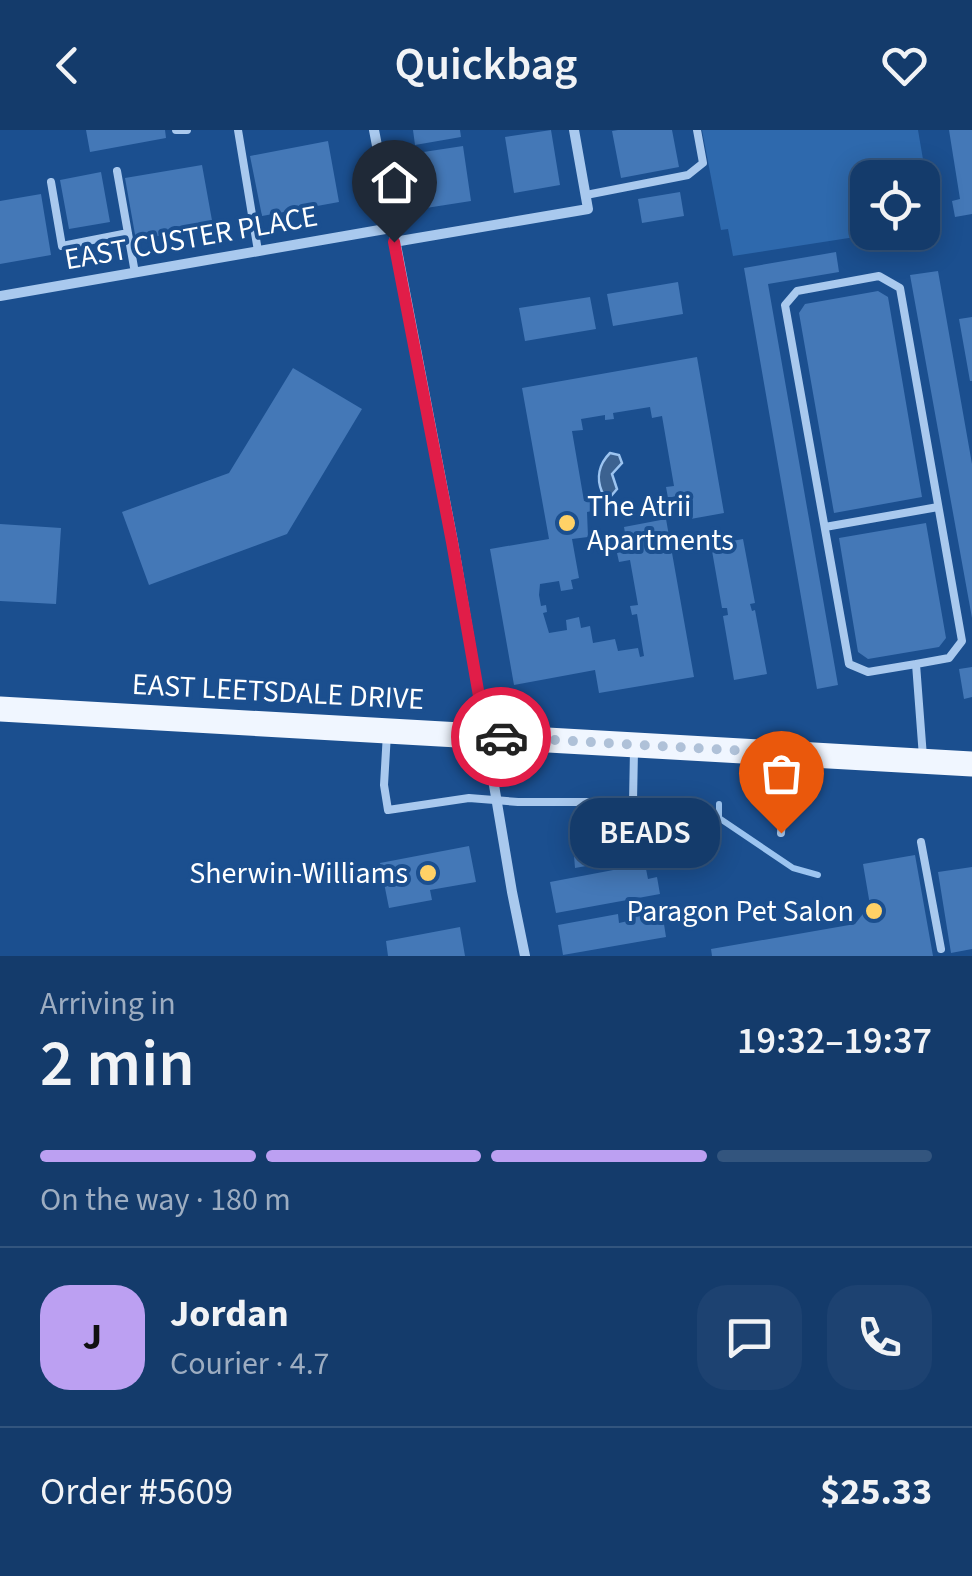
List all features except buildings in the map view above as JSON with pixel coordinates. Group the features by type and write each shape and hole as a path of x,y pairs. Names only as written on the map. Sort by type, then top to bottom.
{"main road":[{"name":"EAST LEETSDALE DRIVE","path":"0,709 972,764"}],"street":[{"path":"374,130 525,956"},
{"path":"394,242 588,208 574,130"},
{"name":"EAST CUSTER PLACE","path":"0,296 391,228"}],"lane":[{"path":"176,130 188,130"},
{"path":"238,130 258,251"},
{"path":"586,195 688,176 703,163 697,130"},
{"path":"117,170 135,273"},
{"path":"51,182 62,246 128,233"},
{"path":"879,276 900,288 938,507 962,641 948,658 868,672 848,664 785,305 798,291 879,276"},
{"path":"824,528 938,507"},
{"path":"916,664 924,761"},
{"path":"388,730 384,784 388,810 469,798 633,802 634,745"},
{"path":"764,752 784,792 781,833"},
{"path":"921,842 941,948"}],"shaded area":[{"path":"702,130 918,130 923,160 850,160 850,238 733,256 728,229 721,230"},
{"path":"610,453 619,455 622,463 612,474 617,489 611,496 602,492 599,476"}],"waterway":[{"path":"719,804 719,818 793,868 818,875"}],"way so far":[{"path":"501,737 764,752 784,792 781,833"}],"place":[{"name":"The Atrii Apartments","path":"567,523"},
{"name":"BEADS","path":"781,833"},
{"name":"Sherwin-Williams","path":"428,873"},
{"name":"Paragon Pet Salon","path":"874,911"}],"route":[{"path":"394,242 486,736 501,737"}]}
